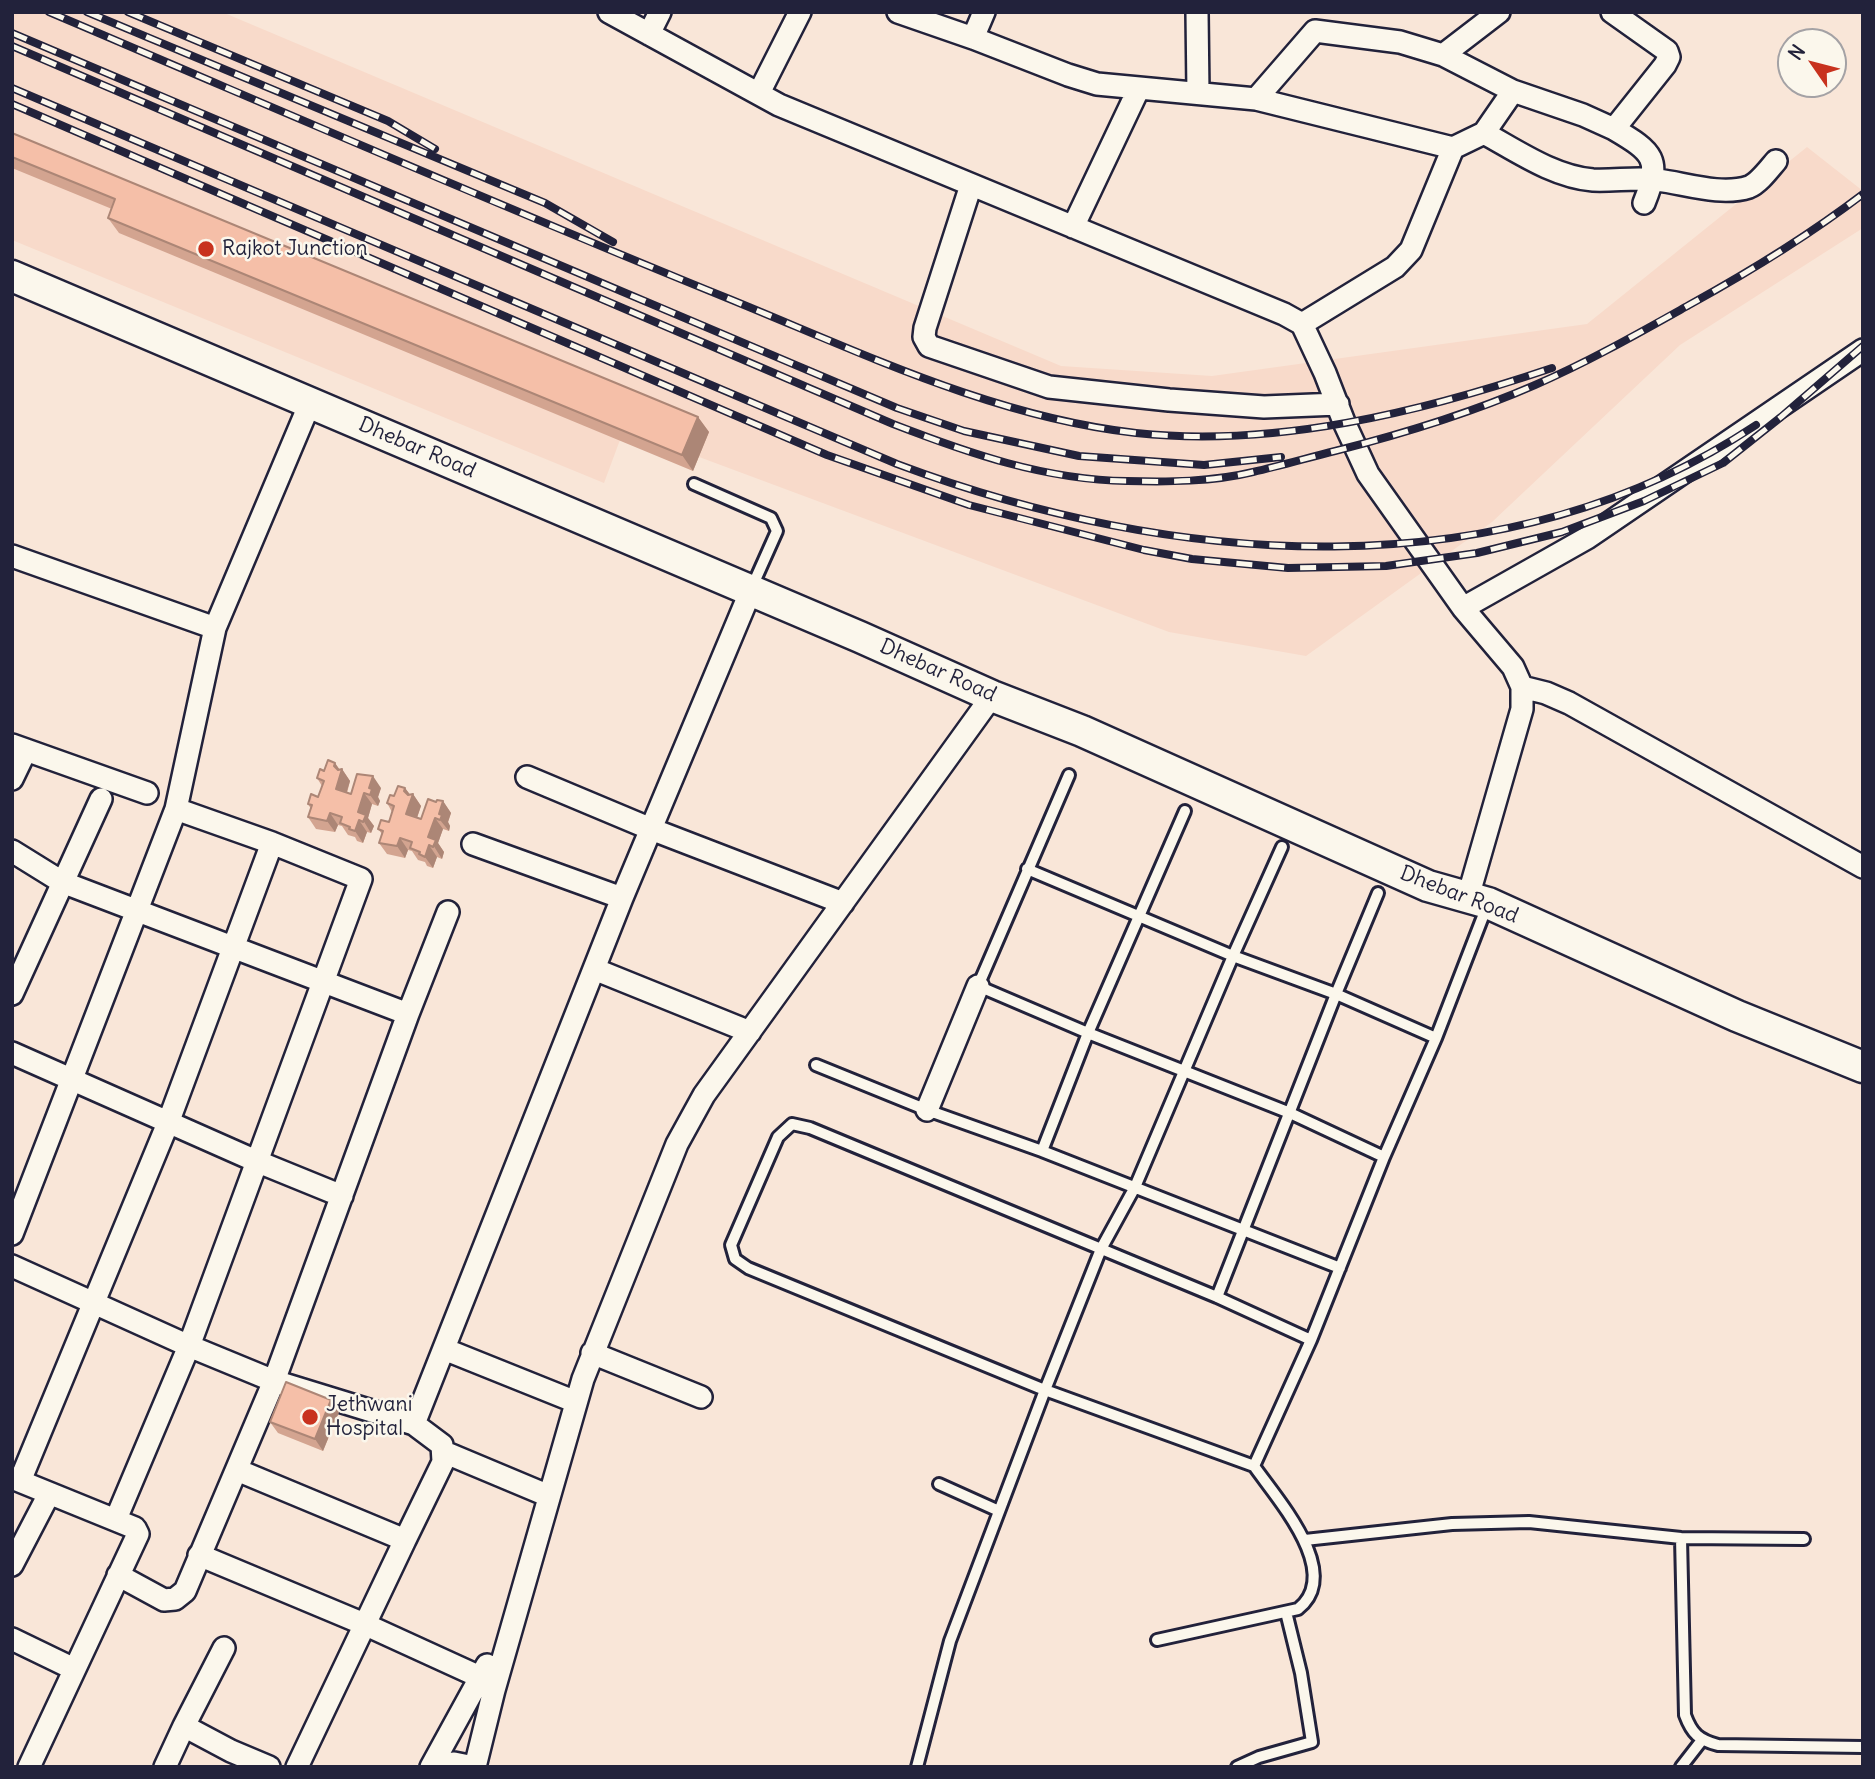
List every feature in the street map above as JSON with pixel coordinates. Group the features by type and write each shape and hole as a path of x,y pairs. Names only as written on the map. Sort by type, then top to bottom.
{"street":[{"path":"608,12 779,106 1284,314 1301,324 1368,474 1463,608 1513,667 1522,687 1522,709 1478,900"},
{"path":"649,34 660,12"},
{"path":"759,93 800,12"},
{"path":"898,12 1097,84 1256,99 1453,148 1484,133 1513,91"},
{"path":"973,38 984,12"},
{"path":"1197,12 1198,93"},
{"path":"1443,55 1499,12"},
{"path":"1612,12 1667,51 1669,57 1614,129"},
{"path":"1256,99 1319,22 1400,42 1443,55 1513,91 1583,115 1614,129 1646,149 1651,157 1654,180 1644,203"},
{"path":"1073,227 1139,88"},
{"path":"1484,133 1538,163 1591,180 1654,180 1722,190 1737,189 1752,186 1776,161"},
{"path":"1301,324 1395,267 1411,250 1453,148"},
{"path":"971,185 925,328 923,337 929,346 1049,387 1264,407 1338,404"},
{"name":"Dhebar Road","path":"12,276 751,590 992,696 1082,731 1428,886 1478,900 1737,1016 1863,1067"},
{"path":"1463,608 1587,538 1863,350"},
{"path":"12,1234 176,809 215,628 310,403"},
{"path":"12,556 215,628"},
{"path":"414,1424 622,898 751,590"},
{"path":"1522,687 1546,693 1569,704 1863,867"},
{"path":"438,1767 454,1763 474,1767 576,1402 592,1353 677,1144 704,1095 992,696"},
{"path":"12,779 19,747 147,793"},
{"path":"527,777 651,829 843,903"},
{"path":"12,994 101,799"},
{"path":"116,1519 189,1346 361,879 272,843 176,809"},
{"path":"29,1767 138,1534 135,1528 116,1519 16,1480 168,1122 272,843"},
{"path":"473,844 622,898"},
{"path":"12,851 62,882 408,1014"},
{"path":"118,1575 164,1600 175,1599 185,1591 274,1381 448,912"},
{"path":"594,969 750,1032"},
{"path":"927,1110 978,986"},
{"path":"12,1053 342,1196"},
{"path":"12,1266 189,1346 274,1381 414,1424 442,1445 443,1462 297,1767"},
{"path":"444,1349 576,1402"},
{"path":"592,1353 701,1397"},
{"path":"444,1452 549,1496"},
{"path":"237,1470 405,1540"},
{"path":"12,1565 49,1494"},
{"path":"199,1555 364,1624 481,1677"},
{"path":"431,1767 514,1621"},
{"path":"12,1639 75,1670"},
{"path":"164,1767 224,1648"},
{"path":"184,1726 269,1767"}],"lane":[{"path":"694,484 771,518 777,531 751,590"},
{"path":"1069,775 978,986 1290,1113 1384,1157"},
{"path":"1042,1151 1088,1033 1185,811"},
{"path":"916,1767 950,1641 1101,1249 1135,1187 1282,847"},
{"path":"1027,869 1233,956 1336,994 1436,1038"},
{"path":"1217,1297 1378,893"},
{"path":"1254,1466 1311,1340 1384,1157 1436,1038 1478,900"},
{"path":"816,1065 1340,1268"},
{"path":"1157,1640 1298,1609 1309,1601 1314,1589 1314,1570 1305,1540 1254,1466 1045,1390 748,1268 735,1259 732,1245 778,1137 792,1124 810,1128 1217,1297 1311,1340"},
{"path":"939,1484 999,1511"},
{"path":"1305,1540 1452,1524 1529,1522 1681,1538 1804,1539"},
{"path":"1681,1538 1685,1715 1690,1731 1702,1740 1718,1745 1863,1747"},
{"path":"1237,1767 1259,1757 1312,1742 1301,1673 1286,1612"},
{"path":"1681,1767 1702,1740"}],"shaded area":[{"path":"12,12 222,12 1061,366 1212,376 1587,324 1807,147 1863,191 1863,228 1680,345 1492,522 1306,656 1169,632 624,429 604,483 12,240"}],"building":[{"path":"12,133 698,417 682,455 108,218 115,199 12,157"},
{"path":"328,760 335,763 334,766 338,770 342,769 336,789 351,794 357,774 373,776 370,795 364,793 358,812 366,815 363,822 359,820 355,831 340,823 342,817 330,813 327,821 308,817 312,805 308,804 311,794 318,797 324,781 317,778 320,769 324,771"},
{"path":"398,786 405,788 404,791 408,795 413,794 406,814 421,819 428,799 443,801 440,820 435,818 428,837 436,840 433,847 429,845 425,857 410,848 412,842 400,838 397,846 379,843 383,831 378,829 381,820 389,822 394,806 387,803"},
{"path":"286,1382 331,1400 315,1439 270,1422"}],"railway":[{"path":"49,12 877,360 928,380 1030,413 1136,433 1188,436 1294,431 1400,412 1552,368"},
{"path":"87,12 545,203 613,242"},
{"path":"128,12 388,121 435,149"},
{"path":"12,33 897,408 964,431 1079,456 1204,465 1281,457"},
{"path":"12,46 893,424 1007,463 1066,476 1096,479 1174,481 1237,475 1386,437 1486,405 1574,367 1632,337 1800,239 1863,194"},
{"path":"12,88 897,464 1002,499 1111,525 1222,541 1334,546 1445,539 1553,517 1657,479 1756,425"},
{"path":"12,104 827,455 969,505 1144,550 1192,559 1288,568 1386,566 1477,553 1562,532 1644,501 1723,463 1863,346"}],"place":[{"name":"Rajkot Junction","path":"206,249"},
{"name":"Jethwani Hospital","path":"310,1417"}]}
